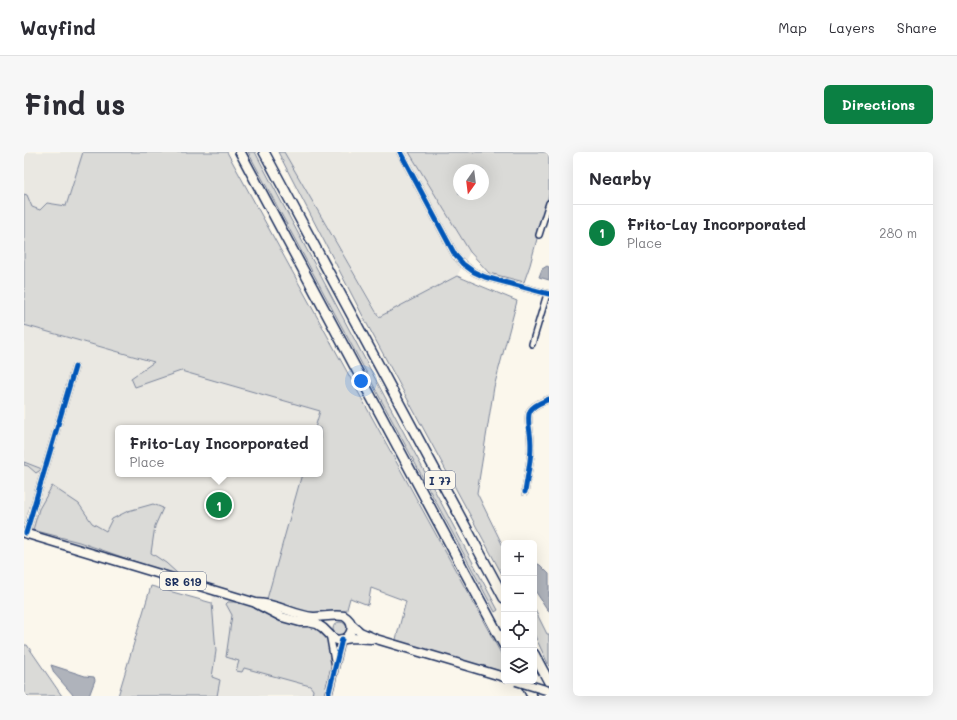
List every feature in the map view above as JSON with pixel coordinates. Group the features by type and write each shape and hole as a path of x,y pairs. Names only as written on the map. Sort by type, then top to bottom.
{"highway":[{"name":"I 77","path":"240,152 501,639"},
{"name":"I 77","path":"264,152 501,592"},
{"path":"537,660 549,682"},
{"path":"526,684 532,696"}],"main road":[{"name":"SR 619","path":"25,533 256,603"},
{"path":"256,603 266,603 298,614 314,617 344,616 348,618 352,625 360,632 376,640 501,676"},
{"path":"256,603 282,617 300,622 317,624 337,640 376,640"},
{"path":"329,634 328,624 332,617 336,616"},
{"path":"344,639 351,633 352,625"},
{"path":"526,684 549,691"}],"street":[{"path":"400,152 455,255 462,264 485,277 548,294 532,344"},
{"path":"539,235 549,203"},
{"path":"543,224 549,222"},
{"path":"25,533 75,367"},
{"path":"525,492 531,458 529,424 530,410 535,405 549,399"},
{"path":"329,634 336,666"},
{"path":"328,696 344,639"}],"shaded area":[{"path":"24,152 83,152 66,206 47,203 41,210 31,207 27,195 24,194"},
{"path":"83,152 227,152 501,654 501,673 395,643 406,601 371,588 368,605 350,598 346,613 334,611 323,613 307,612 267,599 301,477 323,477 323,425 316,425 320,411 181,371 135,387 131,378 154,362 24,325 24,194 27,195 32,207 40,210 47,203 66,206"},
{"path":"248,152 255,152 498,610 495,612"},
{"path":"278,152 284,152 379,317 457,276 517,301 494,387 477,493 501,542 501,572 367,324"},
{"path":"284,152 409,152 470,252 457,276 380,317"},
{"path":"409,152 549,152 549,194 524,282 489,273 470,252"},
{"path":"547,266 549,267 549,280 539,277 542,269"},
{"path":"24,325 320,411 316,425 115,425 115,477 301,477 267,599 256,603 24,533"},
{"path":"24,462 42,469 36,473 28,466 24,465"},
{"path":"52,486 79,504 92,523 106,531 112,519 128,511 153,504 163,508 155,526 151,553 166,563 177,573 171,574 79,542 33,530 39,509"},
{"path":"537,564 549,574 549,612 537,594"},
{"path":"151,586 212,603 216,651 212,677 220,680 217,696 118,696"},
{"path":"213,594 245,604 326,696 217,696 220,680 212,677 216,651 212,603"},
{"path":"228,602 245,604 288,617 311,625 325,633 329,639 332,655 331,673 326,696 312,696 313,690 310,686 244,668 242,672 236,671 239,661 226,657 232,615 226,604"},
{"path":"537,614 547,634 549,634 549,666 537,640"},
{"path":"337,622 343,622 347,626 347,632 343,636 337,636 333,632 333,626"},
{"path":"24,645 27,645 62,696 24,696"},
{"path":"51,665 85,676 94,677 95,680 89,696 74,696 54,673"}],"cycle path":[{"path":"400,152 455,255 463,264 474,272 485,277 549,294"},
{"path":"26,533 75,367"},
{"path":"525,492 531,455 531,440 528,422 529,413 534,407 549,399"},
{"path":"328,696 342,639"}],"place":[{"name":"Frito-Lay Incorporated","path":"219,505"}]}
